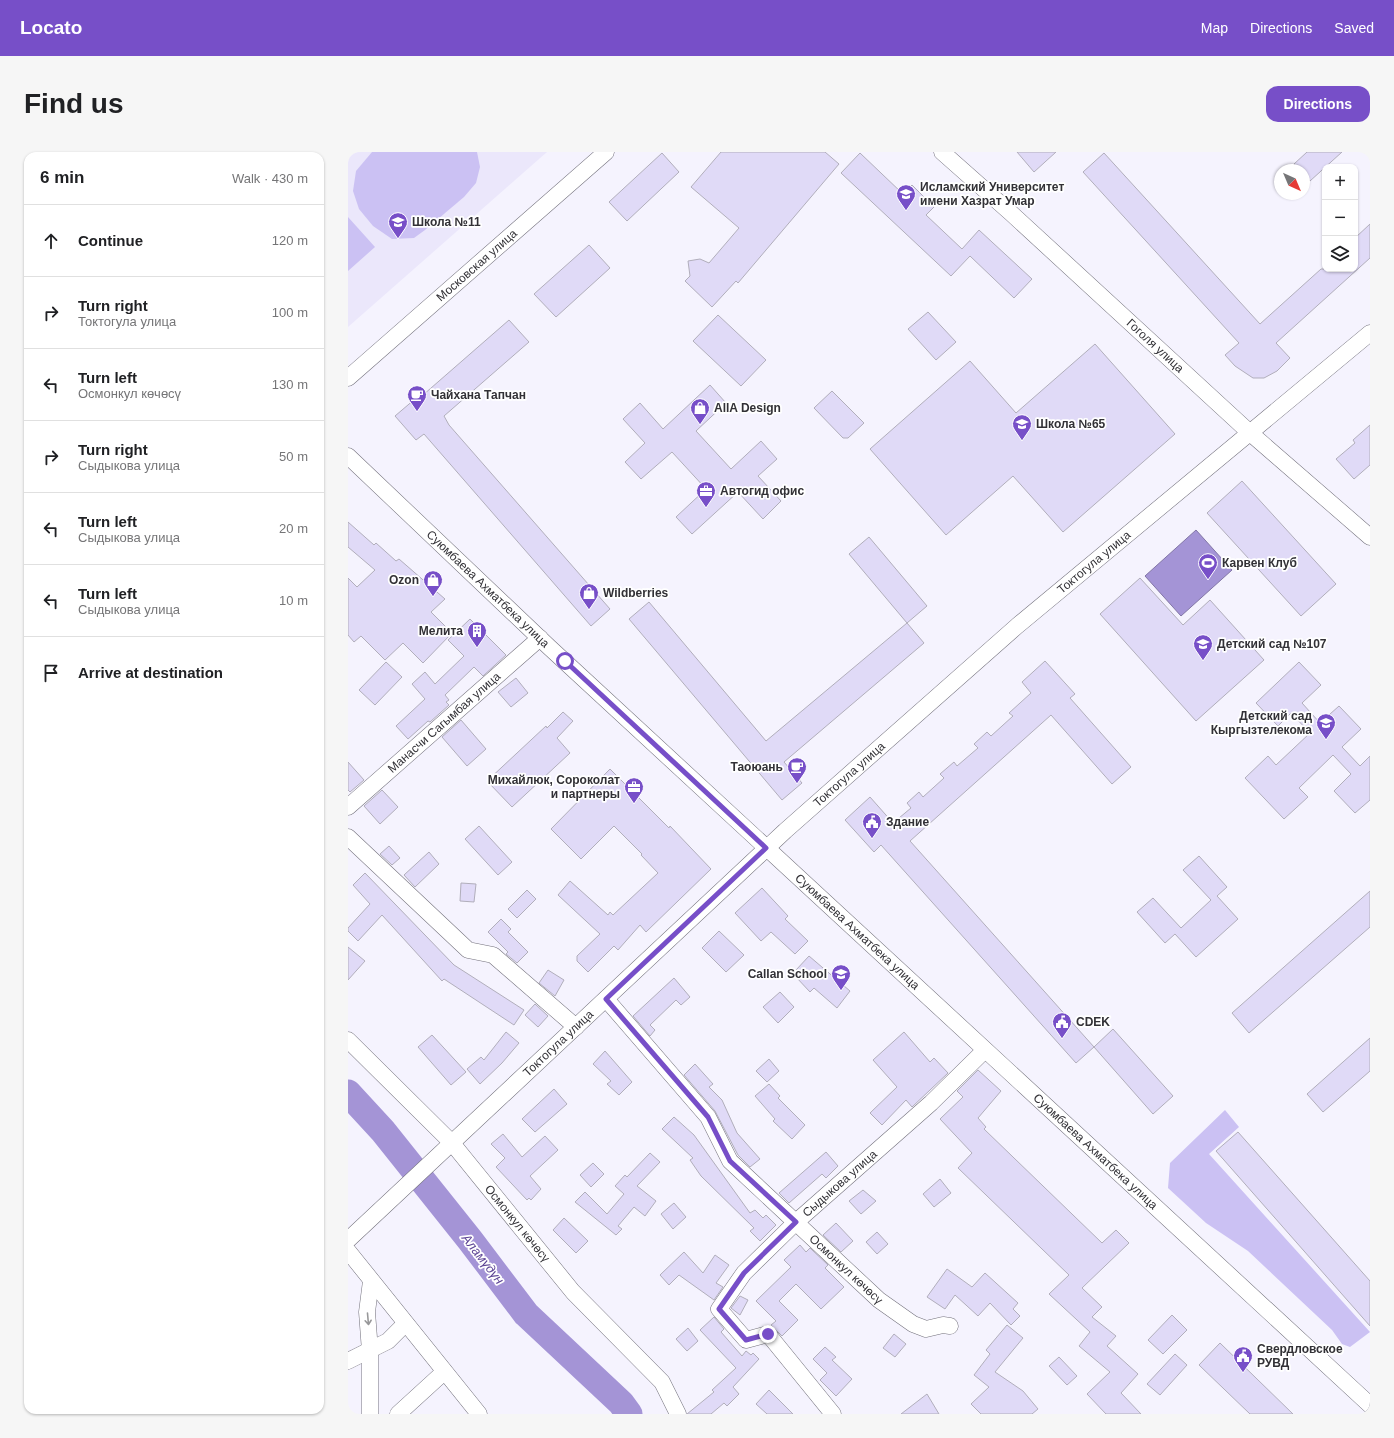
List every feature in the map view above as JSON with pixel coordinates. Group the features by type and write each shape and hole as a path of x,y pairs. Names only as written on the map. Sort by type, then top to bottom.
{"street":[{"name":"Московская улица","path":"348,378 606,152"},
{"name":"Гоголя улица","path":"942,152 1012,214 1249,432 1370,537"},
{"name":"Токтогула улица","path":"348,1240 766,848 1017,626 1370,333"},
{"name":"Суюмбаева Ахматбека улица","path":"348,456 540,638 766,848 1370,1405"},
{"name":"Манасчи Сагымбая улица","path":"348,807 540,638"},
{"path":"348,837 468,950 493,955 576,1027"},
{"name":"Осмонкул көчөсү","path":"606,999 708,1117 730,1161 879,1300 913,1324 926,1329 943,1325 950,1326"},
{"name":"Осмонкул көчөсү","path":"348,1040 450,1144 573,1292 662,1382 678,1414"},
{"name":"Сыдыкова улица","path":"833,1414 768,1334 746,1340 719,1309 744,1273 796,1222 931,1103 986,1050"},
{"path":"348,1251 405,1324 479,1414"},
{"path":"370,1414 370,1351 367,1312 371,1281"},
{"path":"348,1361 388,1341 405,1324"},
{"path":"398,1414 444,1372"}],"shaded area":[{"name":"Школа №11","path":"348,152 547,152 348,327"},
{"path":"372,152 477,152 480,167 476,183 464,197 425,230 414,238 392,239 373,226 359,209 353,191 356,171"},
{"path":"348,217 375,247 348,271"},
{"path":"1196,530 1232,570 1181,616 1145,576"},
{"path":"1225,1110 1239,1127 1209,1154 1370,1332 1350,1347 1342,1344 1332,1330 1248,1251 1206,1223 1168,1188 1170,1163"}],"building":[{"path":"721,152 825,152 839,164 738,283 736,281 712,307 685,281 690,276 688,261 700,259 709,263 739,228 691,187"},
{"path":"1017,152 1056,152 1034,172"},
{"path":"1307,152 1342,152 1329,164 1322,164 1322,170 1310,181 1310,164 1294,164"},
{"path":"662,153 679,172 627,221 609,202"},
{"name":"Исламский Университет имени Хазрат Умар","path":"860,153 903,194 912,185 934,207 926,215 962,249 979,230 1032,279 1014,298 970,256 951,276 841,173"},
{"path":"1104,153 1260,324 1321,269 1322,272 1355,272 1276,343 1290,358 1277,371 1264,378 1253,378 1235,366 1225,355 1239,343 1083,172"},
{"path":"1370,224 1370,258 1358,269 1358,235"},
{"path":"589,245 610,268 556,317 534,294"},
{"path":"928,312 956,342 936,360 908,329"},
{"path":"718,315 766,360 741,386 693,341"},
{"path":"509,320 529,342 444,416 449,425 610,609 591,626 424,434 416,440 395,416 422,393 423,395"},
{"name":"Школа №65","path":"1095,344 1175,434 1063,532 1013,476 946,535 870,449 970,361 1016,413"},
{"path":"710,385 726,403 696,431 731,469 761,441 777,459 758,476 781,501 763,519 738,492 692,534 676,517 706,489 672,452 641,479 625,462 645,443 623,419 640,403 663,429"},
{"path":"832,391 864,423 848,438 843,438 814,408"},
{"path":"1370,425 1370,465 1354,479 1336,459 1355,443 1353,440"},
{"path":"1242,481 1336,584 1301,616 1207,513"},
{"path":"348,522 374,545 376,543 396,561 399,559 445,599 431,612 452,633 423,663 403,643 385,660 361,636 354,642 348,635 348,578 357,587 375,570 348,547"},
{"path":"869,537 927,606 907,623 849,554"},
{"name":"Детский сад №107","path":"1140,578 1183,625 1210,600 1264,660 1196,721 1100,614"},
{"path":"649,602 766,741 907,623 924,643 784,762 802,783 782,800 629,619"},
{"path":"470,619 506,655 483,676 474,667 445,695 449,700 446,702 449,705 408,739 396,726 425,699 412,684 425,672 435,684 464,656 448,640"},
{"path":"1045,661 1075,694 1070,698 1131,767 1112,784 1051,715 910,841 1094,1047 1076,1063 881,845 874,852 845,820 870,797 893,823 911,808 907,803 919,792 923,797 944,778 940,774 954,762 957,766 978,748 974,744 987,732 991,736 1013,716 1009,713 1031,693 1022,682"},
{"path":"386,662 402,677 375,705 359,690"},
{"name":"Детский сад Кыргызтелекома","path":"1299,662 1321,685 1302,703 1320,723 1339,706 1361,729 1342,747 1360,766 1370,756 1370,800 1355,813 1334,791 1351,774 1333,755 1299,788 1308,797 1284,819 1245,778 1268,756 1276,765 1310,733 1291,713 1278,726 1256,703"},
{"path":"516,678 528,693 511,707 498,692"},
{"path":"563,712 573,721 557,738 570,753 512,807 487,781"},
{"path":"461,720 486,749 467,766 442,737"},
{"path":"348,762 364,780 350,792 348,790"},
{"path":"610,769 669,828 670,826 711,869 646,932 640,925 618,950 614,946 588,972 577,961 577,956 600,934 558,895 570,881 608,915 610,912 613,915 658,873 641,855 642,854 614,826 581,859 551,829"},
{"path":"382,790 398,807 380,824 364,806"},
{"path":"479,826 512,862 498,875 465,839"},
{"path":"389,846 400,858 392,865 380,854"},
{"path":"429,852 439,864 415,887 404,875"},
{"path":"1199,856 1227,887 1217,896 1238,919 1196,957 1175,934 1165,943 1137,912 1153,898 1181,928 1211,900 1183,870"},
{"path":"365,873 454,965 524,1010 514,1025 444,979 442,981 382,915 358,941 348,931 348,928 370,904 353,885"},
{"path":"461,883 476,884 474,902 460,901"},
{"path":"762,888 788,916 785,919 808,941 795,954 771,932 761,941 735,913"},
{"path":"527,890 536,899 517,918 508,909"},
{"path":"1370,891 1370,927 1249,1033 1232,1013"},
{"path":"501,919 511,929 508,932 528,952 517,963 506,954 508,952 488,932"},
{"path":"719,931 744,955 726,972 702,948"},
{"path":"348,947 365,961 348,980"},
{"path":"809,956 850,991 837,1008 814,988 810,992 796,977 800,973 796,970"},
{"path":"548,970 564,980 555,996 539,983"},
{"path":"674,978 690,997 681,1005 676,1000 650,1025 655,1030 650,1036 633,1016"},
{"path":"780,992 794,1007 778,1023 763,1007"},
{"path":"535,1004 548,1016 538,1027 525,1015"},
{"path":"1113,1029 1173,1096 1153,1114 1094,1047"},
{"path":"506,1032 519,1043 502,1063 480,1084 467,1069 481,1057 484,1060"},
{"path":"904,1032 930,1062 934,1058 948,1073 912,1107 906,1100 882,1125 870,1113 897,1087 873,1060"},
{"path":"432,1035 466,1072 451,1085 418,1047"},
{"path":"1370,1038 1370,1071 1323,1112 1307,1094"},
{"path":"605,1051 632,1082 619,1095 607,1084 611,1081 593,1064"},
{"path":"769,1059 779,1071 767,1082 756,1071"},
{"path":"695,1064 713,1084 709,1087 722,1100 737,1133 760,1159 750,1167 738,1155 715,1111 684,1075"},
{"path":"978,1070 1001,1091 978,1118 986,1127 984,1129 1102,1243 1116,1230 1129,1243 1082,1288 1102,1307 1092,1317 1116,1336 1107,1346 1138,1374 1121,1393 1141,1414 1106,1414 1087,1394 1110,1372 1079,1346 1090,1332 1049,1294 1069,1275 958,1168 972,1153 940,1119 963,1097 957,1091"},
{"path":"769,1084 780,1096 778,1098 805,1125 792,1139 773,1121 775,1119 755,1096"},
{"path":"554,1089 567,1104 535,1132 522,1119"},
{"path":"674,1117 694,1135 750,1213 755,1210 763,1218 766,1215 776,1225 760,1241 750,1231 754,1228 701,1176 690,1160 693,1158 662,1129"},
{"path":"1238,1132 1370,1281 1370,1326 1216,1151"},
{"path":"503,1134 522,1157 545,1136 558,1150 530,1176 541,1189 531,1200 529,1198 527,1200 496,1167 505,1158 491,1144"},
{"path":"826,1152 838,1166 826,1178 822,1174 789,1203 779,1193"},
{"path":"650,1153 660,1162 637,1186 656,1201 645,1216 634,1207 618,1226 622,1229 616,1235 575,1202 585,1192 607,1214 624,1194 615,1186 625,1175 627,1177"},
{"path":"593,1163 604,1174 591,1187 580,1175"},
{"path":"940,1179 951,1193 934,1207 923,1194"},
{"path":"863,1190 876,1201 861,1214 849,1201"},
{"path":"674,1203 686,1217 673,1229 661,1214"},
{"path":"564,1218 588,1241 576,1253 553,1230"},
{"path":"836,1223 853,1241 841,1252 823,1235"},
{"path":"877,1232 888,1244 877,1254 866,1242"},
{"path":"800,1245 806,1252 810,1248 828,1265 825,1268 844,1287 821,1309 796,1284 779,1301 798,1320 782,1336 771,1325 776,1321 756,1301 791,1267 784,1260"},
{"path":"684,1252 703,1273 715,1255 729,1265 716,1283 723,1287 714,1300 679,1275 669,1285 660,1275"},
{"path":"947,1269 972,1287 985,1273 1018,1303 1013,1309 1020,1316 1011,1325 990,1303 978,1316 955,1295 945,1309 927,1297"},
{"path":"740,1296 748,1300 740,1315 731,1308"},
{"path":"1172,1315 1187,1330 1163,1354 1148,1340"},
{"path":"714,1317 724,1329 721,1332 742,1356 746,1351 751,1355 753,1353 759,1359 733,1387 739,1394 727,1406 724,1403 711,1414 687,1414 714,1392 712,1390 736,1368 700,1330"},
{"path":"1007,1325 1023,1338 995,1372 1023,1391 1038,1409 1032,1414 981,1414 971,1404 989,1387 974,1375 990,1354 986,1350"},
{"path":"688,1328 698,1341 687,1351 676,1339"},
{"path":"894,1334 906,1344 895,1357 883,1348"},
{"path":"1220,1343 1293,1414 1250,1414 1199,1365"},
{"path":"825,1347 836,1357 832,1360 852,1379 836,1396 820,1380 827,1373 813,1359"},
{"path":"1175,1354 1187,1365 1160,1395 1147,1384"},
{"path":"1059,1357 1077,1376 1067,1385 1049,1366"},
{"path":"769,1390 793,1414 767,1414 756,1404"},
{"path":"927,1394 939,1414 901,1414"}],"waterway":[{"name":"Аламүдүн","path":"348,1093 383,1131 470,1240 526,1314 621,1403 629,1414"}],"place":[{"name":"Исламский Университет имени Хазрат Умар","path":"906,211"},
{"name":"Школа №11","path":"398,239"},
{"name":"Чайхана Тапчан","path":"417,412"},
{"name":"AllA Design","path":"700,425"},
{"name":"Школа №65","path":"1022,441"},
{"name":"Автогид офис","path":"706,508"},
{"name":"Карвен Клуб","path":"1208,580"},
{"name":"Ozon","path":"433,597"},
{"name":"Wildberries","path":"589,610"},
{"name":"Мелита","path":"477,648"},
{"name":"Детский сад №107","path":"1203,661"},
{"name":"Детский сад Кыргызтелекома","path":"1326,740"},
{"name":"Таоюань","path":"797,784"},
{"name":"Михайлюк, Сороколат и партнеры","path":"634,804"},
{"name":"Здание","path":"872,839"},
{"name":"Callan School","path":"841,991"},
{"name":"CDEK","path":"1062,1039"},
{"name":"Свердловское РУВД","path":"1243,1373"}],"route":[{"path":"565,661 766,848 606,999 708,1117 730,1161 796,1222 744,1273 719,1309 746,1340 768,1334"}]}
